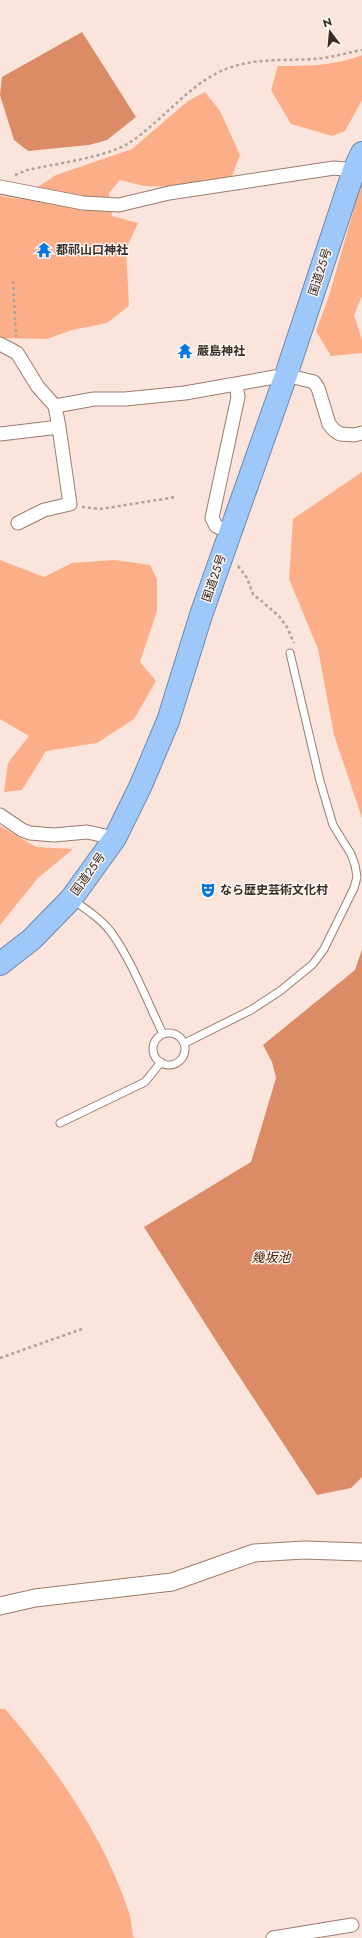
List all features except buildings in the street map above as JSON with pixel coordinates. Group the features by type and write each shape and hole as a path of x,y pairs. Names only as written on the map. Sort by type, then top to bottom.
{"highway":[{"name":"国道25号","path":"0,964 32,939 71,898 116,838 141,785 168,721 201,615 286,375 358,162"}],"street":[{"path":"0,187 83,203 119,205 169,193 326,169 358,162"},
{"path":"0,344 17,353 38,387 55,406 70,504 44,510 18,524"},
{"path":"55,406 94,399 125,399 186,393 286,375 314,382 318,388 329,424 334,430 340,434 354,435 362,433"},
{"path":"226,543 212,518 238,397 236,384"},
{"path":"0,434 59,427"},
{"path":"0,815 22,830 40,835 87,832 116,838"},
{"path":"0,1606 35,1598 172,1582 254,1553 304,1550 362,1552"},
{"path":"274,1938 352,1925"}],"lane":[{"path":"185,1043 251,1010 280,991 313,964 324,949 358,877 356,864 334,825 320,782 290,653"},
{"path":"71,898 95,916 110,931 121,948 163,1034"},
{"path":"168,1033 178,1035 185,1043 185,1053 180,1061 170,1065 157,1059 153,1050 156,1040 163,1034 168,1033"},
{"path":"60,1122 145,1082 161,1062"}],"path":[{"path":"13,175 27,170 103,154 128,144 152,126 184,96 220,72 262,60 315,59 362,50"},
{"path":"13,281 17,353"},
{"path":"70,504 100,510 176,497"},
{"path":"226,543 237,564 248,578 253,594 279,616 287,627 297,651 290,653"},
{"path":"0,1358 85,1328"}],"shaded area":[{"path":"362,55 362,100 345,131 332,136 291,124 271,90 278,66 331,63 352,59"},
{"path":"205,92 220,111 240,155 232,176 183,187 144,186 120,180 109,193 112,216 138,223 126,249 129,306 107,323 72,330 47,339 0,338 0,196 20,199 56,175 132,149 188,101"},
{"path":"362,180 362,296 354,315 362,340 362,353 331,356 316,331 329,296"},
{"path":"362,472 362,818 334,735 318,649 289,579 293,519"},
{"path":"0,560 44,577 72,563 115,560 150,565 157,579 157,611 140,662 156,681 134,719 97,743 46,751 22,790 4,792 8,763 29,736 0,719"},
{"path":"0,826 36,847 73,849 38,878 0,925"},
{"path":"0,1709 5,1709 41,1753 59,1777 91,1828 117,1881 129,1914 133,1937 136,1938 0,1938"}],"water":[{"path":"82,32 136,117 107,140 89,145 28,151 14,140 0,95 2,77"},
{"name":"幾坂池","path":"362,949 362,1477 351,1488 317,1495 220,1347 144,1227 251,1162 276,1078 272,1062 263,1045 355,970"}],"place":[{"name":"都祁山口神社","path":"44,250"},
{"name":"嚴島神社","path":"185,351"},
{"name":"なら歴史芸術文化村","path":"208,890"}]}
